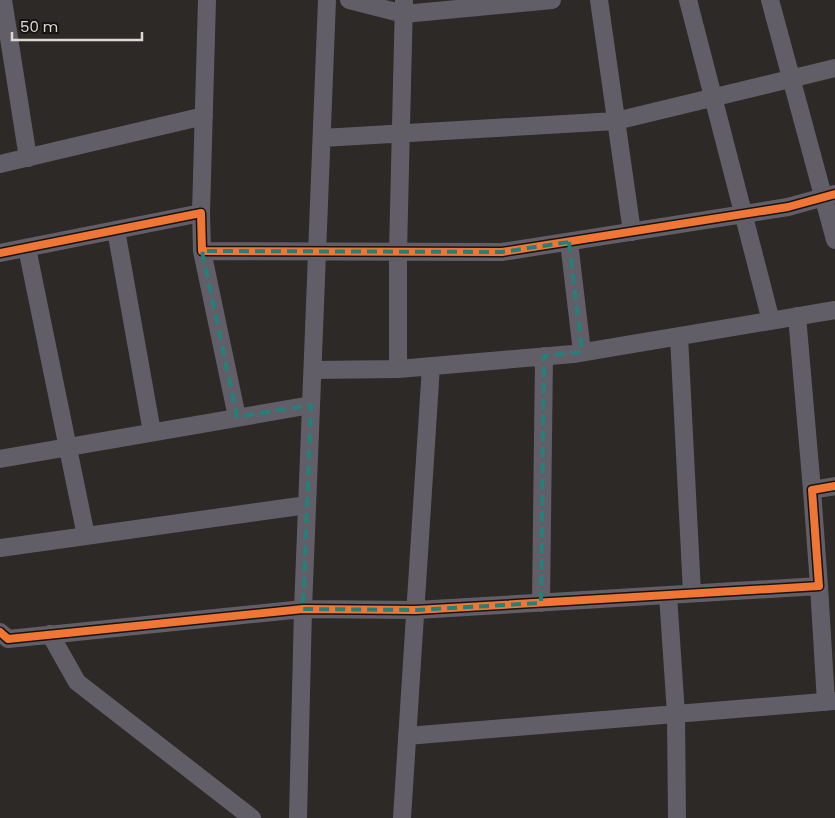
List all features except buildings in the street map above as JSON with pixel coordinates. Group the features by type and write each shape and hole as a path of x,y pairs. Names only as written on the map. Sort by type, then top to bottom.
{"street":[{"path":"3,0 28,158"},
{"path":"207,0 201,213 202,251 237,417"},
{"path":"298,818 303,608 327,0"},
{"path":"350,0 404,7 552,0"},
{"path":"599,0 632,232"},
{"path":"688,0 771,321"},
{"path":"770,0 792,79 829,196 835,240"},
{"path":"398,369 398,252 404,7"},
{"path":"322,138 616,121 835,68"},
{"path":"0,164 204,116"},
{"path":"202,251 502,252 788,207 829,196"},
{"path":"0,253 201,213"},
{"path":"116,230 152,432"},
{"path":"569,242 582,352"},
{"path":"27,248 86,536"},
{"path":"313,370 398,369 582,352 835,310"},
{"path":"407,736 830,702 797,316"},
{"path":"678,336 692,593"},
{"path":"541,603 544,356"},
{"path":"402,818 431,366"},
{"path":"0,459 311,405"},
{"path":"812,490 835,486"},
{"path":"0,548 307,505"},
{"path":"0,632 8,639 303,608 416,610 819,586"},
{"path":"668,595 676,714 676,818"},
{"path":"50,634 77,682 252,818"}],"highlighted area":[{"path":"569,242 582,352 544,356 541,603 416,610 303,609 311,405 237,417 202,251 502,252"}],"cycle path":[{"path":"0,253 201,213 202,251 502,252 788,207 835,194"},
{"path":"0,632 8,639 303,609 416,610 819,586 812,490 835,486"}]}
